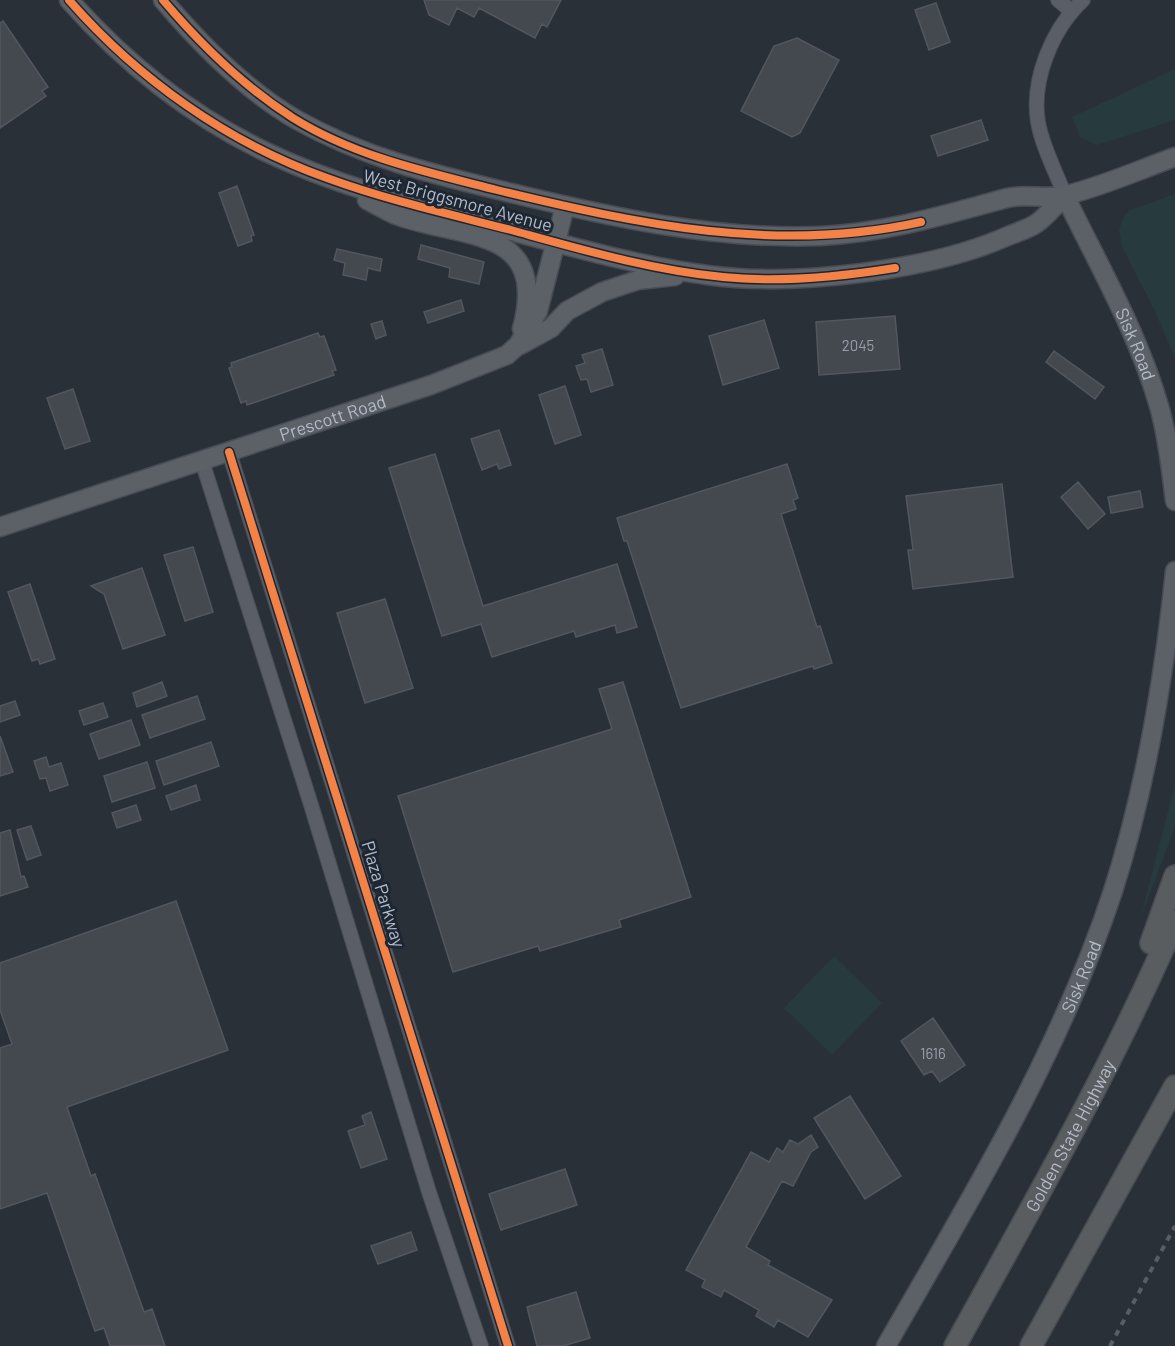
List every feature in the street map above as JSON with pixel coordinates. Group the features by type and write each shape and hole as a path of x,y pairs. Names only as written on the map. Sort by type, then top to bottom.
{"highway":[{"path":"1100,1084 1175,876"},
{"name":"Golden State Highway","path":"955,1346 1100,1084 1142,999 1175,921"},
{"path":"1031,1346 1175,1086"}],"main road":[{"name":"West Briggsmore Avenue","path":"69,0 115,48 182,102 264,152 328,179 394,200 636,262 705,275 782,279 878,270 936,260 992,243 1037,223 1065,196"},
{"name":"West Briggsmore Avenue","path":"163,0 210,52 240,79 294,118 325,135 399,166 565,206 672,228 770,237 869,231 943,217 1010,197 1065,196 1175,158"},
{"path":"328,179 395,215 484,238 510,250 522,267 526,288 527,311 518,345"},
{"name":"Sisk Road","path":"1065,196 1129,327 1152,385 1165,431 1175,501"},
{"name":"Prescott Road","path":"0,527 229,452 507,356 518,345 538,311 565,206"},
{"path":"518,345 551,328 567,311 602,292 638,280 705,275"},
{"name":"Sisk Road","path":"886,1346 967,1204 1031,1085 1066,1009 1108,903 1128,840 1144,773 1175,571"}],"street":[{"path":"1058,0 1071,11"},
{"path":"1065,196 1038,122 1037,88 1050,47 1071,11 1083,0"},
{"name":"Plaza Parkway","path":"229,452 508,1346"},
{"path":"202,461 316,819 429,1192 481,1346"}],"green space":[{"path":"1175,69 1175,120 1097,145 1080,137 1072,117"},
{"path":"1175,194 1175,358 1154,309 1122,247 1119,229 1125,215 1130,210"},
{"path":"1175,784 1175,827 1140,920"},
{"path":"834,956 882,1003 832,1055 784,1008"}],"building":[{"path":"424,0 561,0 547,27 542,24 535,38 479,8 474,17 457,8 449,25 429,15"},
{"path":"936,3 950,42 929,50 915,10"},
{"path":"3,21 48,87 42,91 46,96 0,128 0,23"},
{"path":"797,38 839,60 800,133 792,137 741,111 774,46"},
{"path":"981,120 988,140 938,156 931,136"},
{"path":"237,186 254,235 251,236 252,241 238,246 219,193"},
{"path":"421,245 484,262 479,284 449,277 450,268 418,259"},
{"path":"337,249 382,259 380,271 368,268 366,280 343,275 345,263 334,260"},
{"path":"461,300 464,311 428,323 424,312"},
{"path":"895,316 900,369 819,375 816,322"},
{"path":"764,320 779,368 723,385 709,336"},
{"path":"382,321 386,335 376,339 371,324"},
{"path":"318,333 320,337 324,336 336,370 332,371 334,375 247,405 246,401 241,403 229,368 232,367 231,363"},
{"path":"602,349 613,385 591,392 587,379 581,380 576,366 585,363 582,355"},
{"path":"1054,351 1104,387 1095,399 1046,362"},
{"path":"565,386 581,435 555,444 539,395"},
{"path":"73,389 90,441 65,449 47,398"},
{"path":"499,430 511,465 499,469 497,464 482,470 471,439"},
{"path":"435,454 483,606 617,564 637,627 617,633 615,625 576,637 574,631 492,657 481,624 442,636 389,468"},
{"path":"787,464 798,498 793,500 796,509 781,514 817,627 820,626 832,663 814,669 813,666 681,708 627,541 624,541 617,518"},
{"path":"1078,482 1105,514 1088,529 1061,497"},
{"path":"1002,484 1013,577 913,589 908,550 913,550 906,496"},
{"path":"1140,491 1143,507 1111,513 1108,497"},
{"path":"193,547 213,612 185,621 164,555"},
{"path":"142,568 165,635 123,649 104,594 91,586"},
{"path":"30,584 55,659 40,664 38,659 32,661 8,592"},
{"path":"385,599 413,688 365,703 337,613"},
{"path":"162,682 167,696 137,707 133,693"},
{"path":"623,682 691,897 619,920 621,927 540,951 538,946 453,972 398,796 612,729 599,689"},
{"path":"197,696 205,719 150,738 142,715"},
{"path":"15,701 20,715 0,722 0,706"},
{"path":"103,703 108,717 84,725 79,711"},
{"path":"131,720 140,745 99,759 90,734"},
{"path":"0,736 13,772 0,776"},
{"path":"211,742 219,766 164,785 156,761"},
{"path":"46,757 49,767 61,763 68,785 50,791 46,778 40,779 34,761"},
{"path":"147,762 155,788 112,802 104,776"},
{"path":"196,785 200,800 171,810 166,796"},
{"path":"136,805 141,820 117,828 112,813"},
{"path":"31,826 41,855 27,860 17,830"},
{"path":"10,830 21,877 24,876 28,887 0,896 0,833"},
{"path":"176,901 228,1050 67,1107 91,1176 95,1174 144,1312 152,1309 165,1346 110,1346 104,1328 95,1331 47,1193 0,1209 0,1048 12,1044 0,1010 0,963"},
{"path":"933,1018 965,1065 940,1082 932,1071 924,1075 901,1041"},
{"path":"850,1096 901,1176 865,1199 814,1118"},
{"path":"371,1112 387,1159 361,1168 348,1131 365,1125 362,1116"},
{"path":"811,1135 818,1147 811,1152 793,1186 782,1181 746,1247 770,1261 768,1265 832,1300 808,1337 778,1320 774,1327 756,1316 759,1310 724,1290 721,1297 702,1287 705,1280 686,1270 751,1152 769,1162 777,1148 783,1152 790,1140 798,1144"},
{"path":"565,1169 577,1205 501,1230 489,1194"},
{"path":"411,1232 417,1250 378,1264 371,1246"},
{"path":"576,1292 590,1338 563,1346 537,1346 527,1307"}],"railway":[{"path":"1110,1346 1175,1226"}],"cycle path":[{"path":"69,0 124,56 187,106 255,147 290,164 350,186 589,251 696,274 744,279 787,279 895,268"},
{"path":"163,0 224,64 275,106 317,132 367,153 418,170 602,214 708,231 760,235 814,235 867,231 921,222"},
{"path":"229,452 508,1346"}]}
